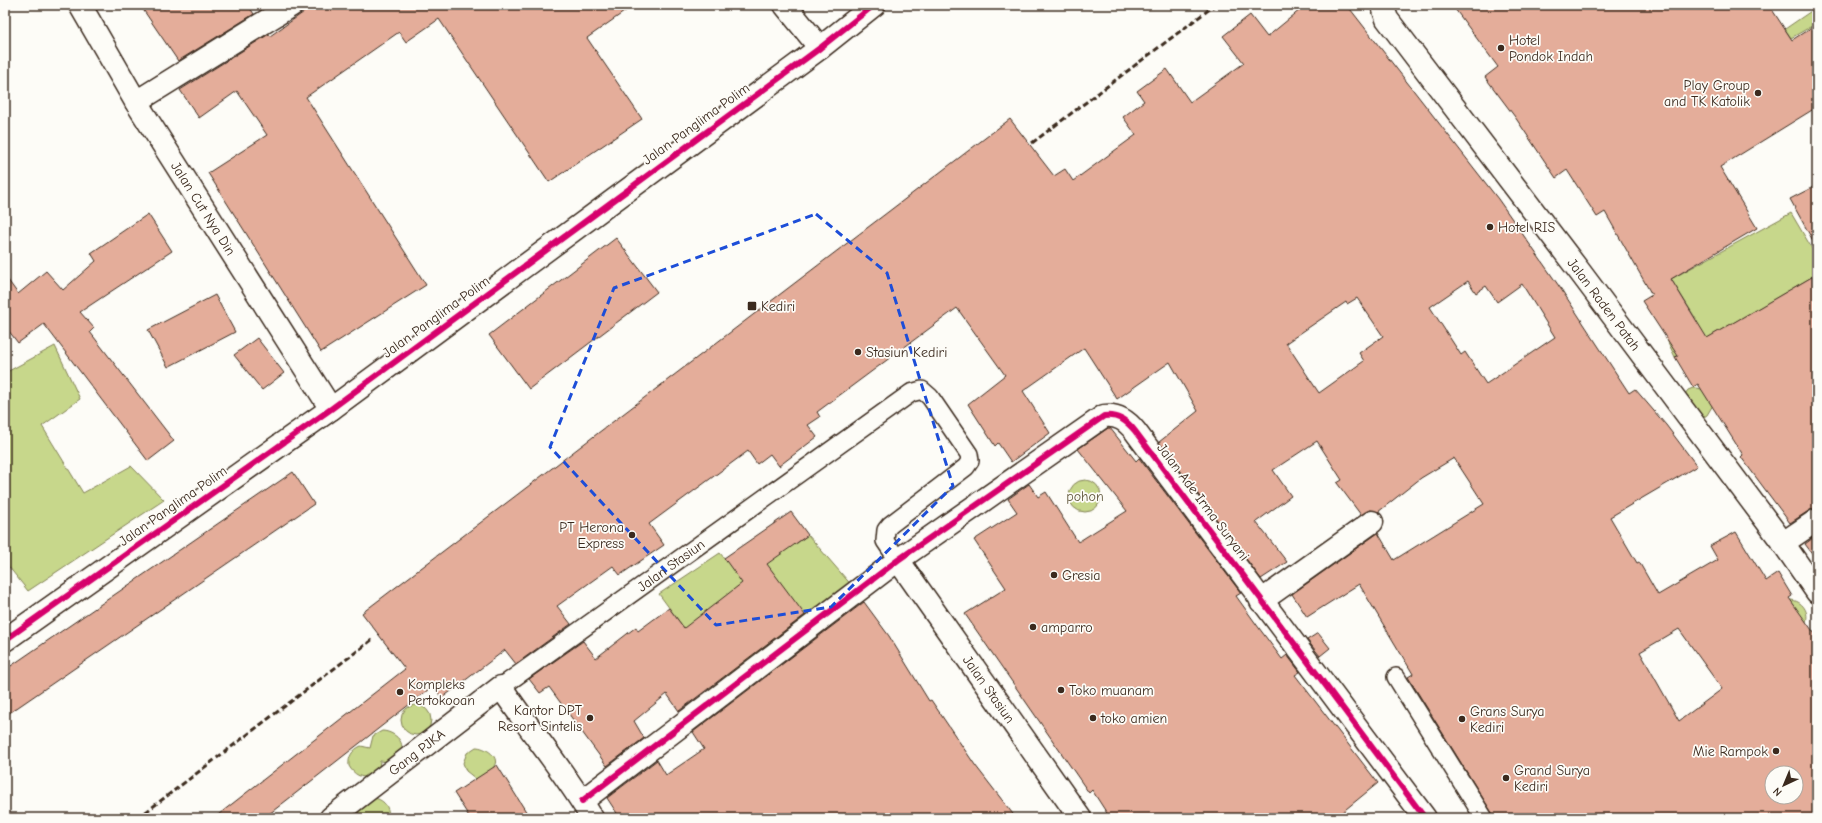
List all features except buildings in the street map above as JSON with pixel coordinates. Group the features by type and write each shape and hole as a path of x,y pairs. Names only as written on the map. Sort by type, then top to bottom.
{"street":[{"name":"Jalan Cut Nya Din","path":"80,5 136,102 331,409"},
{"path":"136,102 292,5"},
{"path":"785,5 820,48"},
{"name":"Jalan Panglima Polim","path":"5,640 331,409 820,48 874,5"},
{"name":"Jalan Raden Patah","path":"1386,12 1783,543 1817,592"},
{"name":"Jalan Ade Irma Suryani","path":"587,809 898,560 1104,416 1113,415 1128,423 1425,818"},
{"path":"1783,543 1817,520"},
{"path":"1261,601 1372,522"},
{"name":"Jalan Stasiun","path":"898,560 1080,818"},
{"path":"501,687 587,809"},
{"name":"Gang PJKA","path":"331,818 501,687"}],"lane":[{"name":"Jalan Stasiun","path":"501,687 911,394 922,390 930,397 969,454 970,461 966,467 890,525 886,530 885,540 898,560"},
{"path":"1396,677 1484,818"}],"highlighted area":[{"path":"816,214 887,273 953,486 831,607 716,625 550,447 614,288"}],"green space":[{"path":"1817,7 1817,23 1791,38 1785,29"},
{"path":"1791,213 1817,257 1817,274 1675,357 1666,338 1696,319 1671,279"},
{"path":"55,346 80,399 42,426 83,493 131,466 164,500 28,591 5,562 5,373"},
{"path":"1693,388 1703,390 1708,395 1713,405 1707,415 1701,419 1682,398 1688,390"},
{"name":"pohon","path":"1085,480 1096,485 1101,496 1096,507 1085,512 1074,507 1069,496 1074,485"},
{"path":"808,535 860,595 731,692 659,594 720,553 725,559 793,540 796,544"},
{"path":"1788,600 1796,601 1803,606 1807,613 1806,622"},
{"path":"416,705 427,709 431,720 427,731 416,735 405,731 401,720 405,709"},
{"path":"382,731 386,731 394,735 400,741 402,744 402,749 400,753 390,762 380,761 379,767 376,771 368,777 363,777 353,772 349,766 351,754 361,746 370,748 373,736"},
{"path":"476,747 480,747 491,753 494,757 495,764 492,770 476,779 466,771 463,763 467,753"},
{"path":"370,798 378,799 387,806 389,814 388,818 358,818 359,808"},
{"path":"398,816 402,818 388,818"}],"railway":[{"path":"1032,143 1215,5"},
{"path":"138,818 373,639"}],"cycle path":[{"path":"5,640 331,409 820,48 874,5"},
{"path":"582,801 898,560 1104,416 1114,416 1122,419 1135,431 1425,818"}],"place":[{"name":"Hotel Pondok Indah","path":"1501,48"},
{"name":"Play Group and TK Katolik","path":"1758,93"},
{"name":"Hotel RIS","path":"1490,227"},
{"name":"Kediri","path":"752,306"},
{"name":"Stasiun Kediri","path":"858,352"},
{"name":"PT Herona Express","path":"632,535"},
{"name":"Gresia","path":"1054,575"},
{"name":"amparro","path":"1033,627"},
{"name":"Toko muanam","path":"1061,690"},
{"name":"Kompleks Pertokooan","path":"400,692"},
{"name":"Kantor DPT Resort Sintelis","path":"590,718"},
{"name":"toko amien","path":"1093,718"},
{"name":"Grans Surya Kediri","path":"1462,719"},
{"name":"Mie Rampok","path":"1776,751"},
{"name":"Grand Surya Kediri","path":"1506,778"}]}
